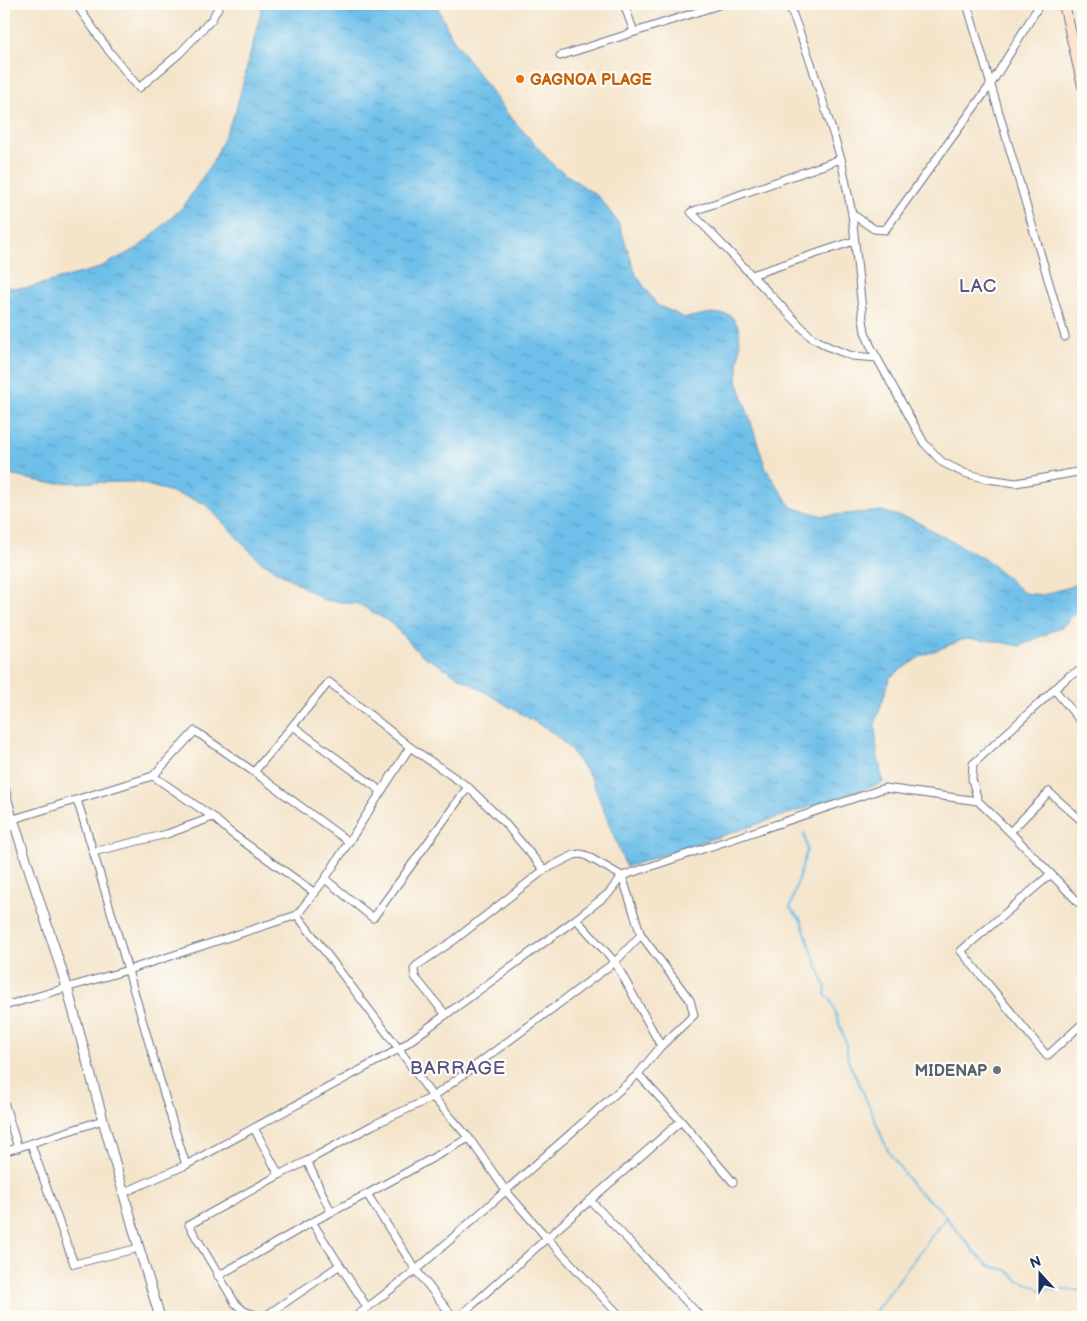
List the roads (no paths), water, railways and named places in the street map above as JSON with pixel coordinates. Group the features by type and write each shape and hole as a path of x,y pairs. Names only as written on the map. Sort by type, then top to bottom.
{"main road":[{"path":"1064,4 1083,86"}],"street":[{"path":"76,4 109,51 139,88 180,53 212,18 220,4"},
{"path":"624,4 634,32"},
{"path":"560,56 722,4"},
{"path":"789,4 811,63 841,159 852,214 865,332 877,358 924,443 942,462 964,473 988,479 1016,483 1083,471"},
{"path":"967,4 1065,337"},
{"path":"852,214 874,229 885,230 991,84 1040,4"},
{"path":"1081,4 1083,11"},
{"path":"841,159 691,212 810,337 852,356 877,358"},
{"path":"752,275 854,241"},
{"path":"1083,669 1069,676 1054,689 974,764 972,779 978,801 1083,907"},
{"path":"254,772 329,682 410,747 468,787 503,821 544,870"},
{"path":"1054,689 1083,724"},
{"path":"293,726 381,791"},
{"path":"4,822 153,776 195,731 349,842"},
{"path":"4,1006 128,970 297,915 325,879 410,747"},
{"path":"153,776 213,817 231,833 315,893"},
{"path":"4,784 13,819 68,987 138,1248 160,1317"},
{"path":"325,879 373,918 468,787"},
{"path":"123,1193 186,1165 399,1049 576,919 609,893 622,876 885,788 978,801"},
{"path":"1010,832 1049,792 1083,822"},
{"path":"77,800 165,1100 186,1165"},
{"path":"93,852 167,834 213,817"},
{"path":"355,1317 416,1270 638,1074 661,1046 694,1015 690,1000 641,935 622,876 580,854 574,855 544,870 453,942 416,966 414,969 415,977 446,1015"},
{"path":"1051,874 961,951 1047,1056 1083,1024"},
{"path":"297,915 433,1096 469,1138 506,1191 546,1238 621,1317"},
{"path":"576,919 615,962 661,1046"},
{"path":"340,1265 263,1317 244,1311 235,1303 189,1225 279,1174 433,1096 615,962 641,935"},
{"path":"638,1074 681,1121 732,1182"},
{"path":"4,1102 18,1148"},
{"path":"4,1152 103,1120"},
{"path":"459,1317 546,1238 681,1121"},
{"path":"254,1128 279,1174"},
{"path":"218,1276 312,1222 469,1138"},
{"path":"31,1144 74,1264 138,1248"},
{"path":"307,1161 331,1212"},
{"path":"367,1194 416,1270 453,1317"},
{"path":"590,1200 701,1317"},
{"path":"312,1222 367,1307"}],"water":[{"path":"261,4 436,4 451,36 506,112 555,167 599,197 619,224 636,275 657,305 685,318 711,313 730,315 739,327 740,345 737,380 766,469 791,507 823,516 881,511 913,520 988,561 1024,593 1043,595 1083,583 1083,606 1063,626 1020,646 995,641 965,639 921,656 890,677 875,724 877,752 883,783 626,867 591,778 570,749 552,732 419,653 391,623 359,604 324,600 259,560 204,503 136,482 48,483 4,474 4,287 27,288 96,269 138,248 184,206 215,158 236,110 261,12"}],"waterway":[{"path":"804,833 807,850 790,908 801,920 826,988 825,995 830,998 846,1043 848,1061 888,1151 915,1189 938,1207 973,1250 989,1266 1007,1270 1018,1280 1041,1290 1074,1290 1080,1291 1083,1295"},
{"path":"871,1317 946,1217"}],"place":[{"name":"GAGNOA PLAGE","path":"520,79"},
{"name":"MIDENAP","path":"997,1070"}],"district":[{"name":"LAC","path":"978,285"},
{"name":"BARRAGE","path":"458,1067"}]}
